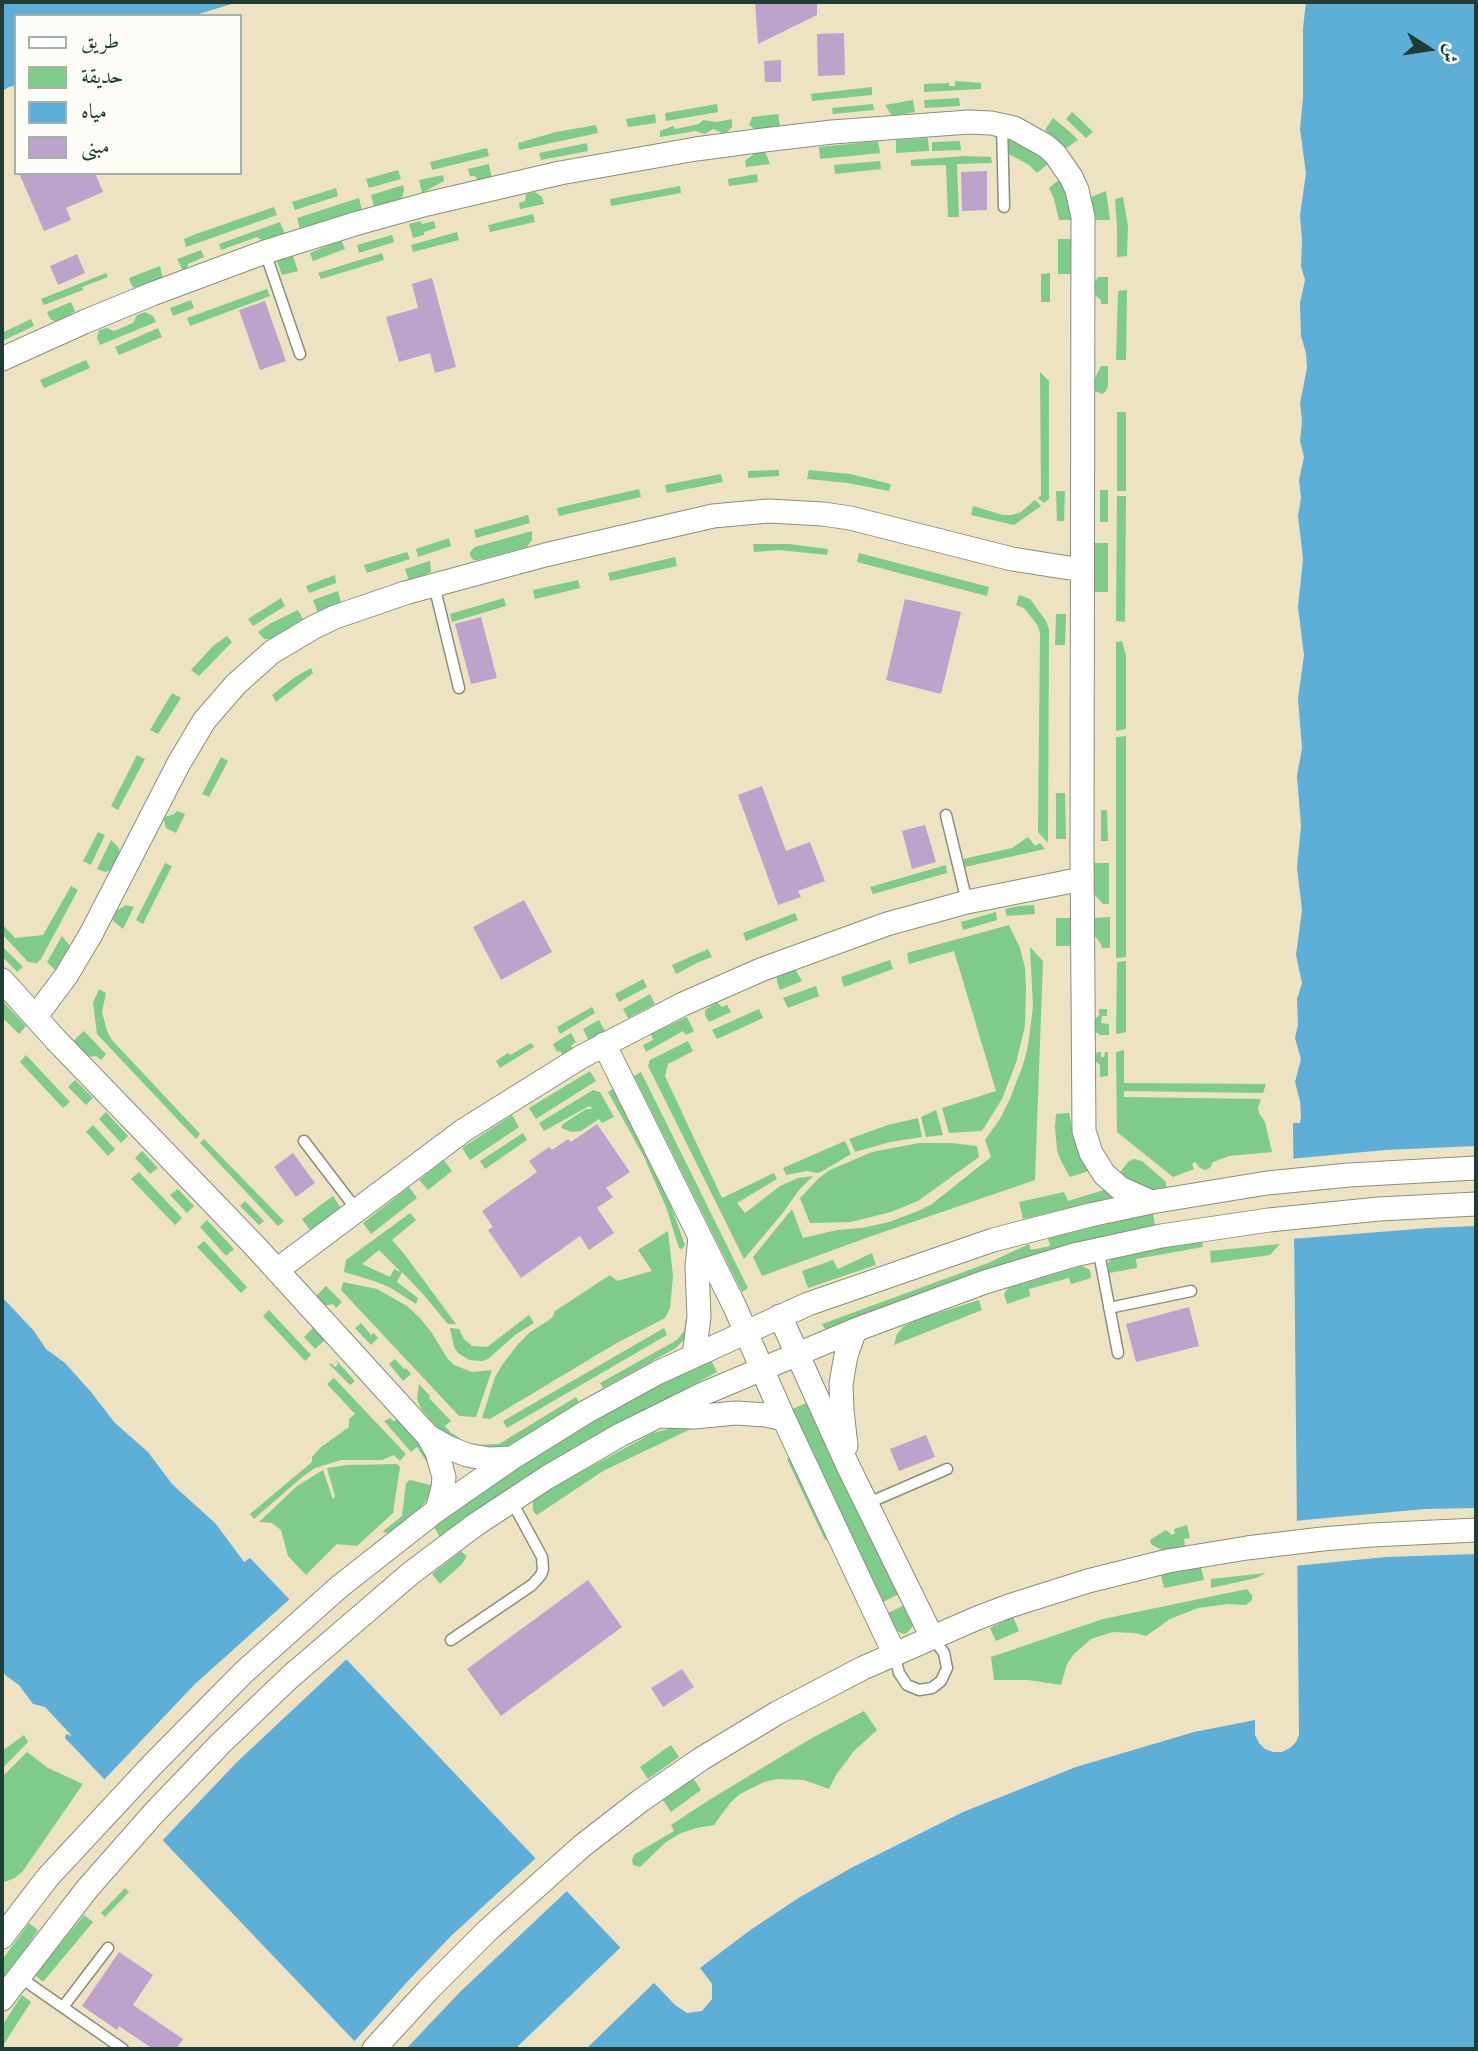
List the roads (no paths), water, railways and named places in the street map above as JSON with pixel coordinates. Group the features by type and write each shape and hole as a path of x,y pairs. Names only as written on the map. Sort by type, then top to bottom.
{"street":[{"path":"2,359 141,298 265,252 426,204 534,179 695,149 832,132 969,122 1002,124 1036,139 1055,154 1071,177 1081,203 1083,230 1083,1109 1087,1143 1096,1164 1111,1181 1130,1194 1151,1202"},
{"path":"36,1016 85,945 191,741 212,712 236,684 272,652 314,627 358,608 545,555 674,524 713,516 768,511 850,517 1012,559 1082,570"},
{"path":"277,1270 464,1130 533,1085 604,1044 683,1004 763,969 876,928 967,902 1082,879"},
{"path":"2,980 277,1270 429,1436 437,1451 444,1477 437,1510"},
{"path":"604,1044 746,1332 894,1653"},
{"path":"2,1937 11,1913 213,1702 339,1587 437,1510 512,1458 597,1405 694,1355 820,1299 993,1240 1151,1202 1267,1184 1349,1175 1476,1168"},
{"path":"2,1999 87,1889 121,1850 186,1779 255,1710 411,1573 511,1500 583,1456 657,1416 855,1329 985,1282 1098,1248 1269,1220 1379,1209 1476,1204"},
{"path":"694,1355 699,1317 697,1267 700,1237"},
{"path":"780,1316 848,1466 932,1637"},
{"path":"848,1466 841,1384 846,1355 855,1329"},
{"path":"657,1416 694,1418 736,1413 784,1419"},
{"path":"429,1436 467,1455 489,1459 512,1458"},
{"path":"374,2049 488,1930 582,1846 649,1795 739,1735 894,1653 986,1615 1088,1581 1168,1561 1271,1545 1372,1535 1476,1530"}],"lane":[{"path":"1002,124 1004,207"},
{"path":"265,252 300,354"},
{"path":"434,585 459,688"},
{"path":"946,816 967,902"},
{"path":"303,1141 356,1209"},
{"path":"1098,1248 1118,1353"},
{"path":"1109,1308 1191,1291"},
{"path":"866,1504 947,1469"},
{"path":"452,1640 532,1585 541,1575 542,1557 511,1500"},
{"path":"894,1653 898,1673 907,1685 919,1690 932,1688 942,1681 947,1668 944,1653 932,1637"},
{"path":"62,2007 108,1948"},
{"path":"18,1976 123,2049"}],"water":[{"path":"2,2 248,2 199,14 14,14 14,86 2,91"},
{"path":"1306,2 1476,2 1476,2049 362,2049 65,1738 66,1734 72,1736 45,1707 33,1704 19,1685 5,1675 2,1666 2,1297 34,1331 46,1349 65,1363 115,1423 148,1452 172,1484 216,1524 244,1562 250,1558 675,2005 687,2013 702,2011 712,1999 712,1984 700,1968 749,1931 800,1897 853,1867 963,1812 1076,1767 1194,1732 1255,1720 1255,1735 1265,1749 1282,1752 1296,1742 1299,1735 1293,1123 1300,1123 1301,1116 1295,1082 1301,1059 1295,1038 1298,1025 1297,999 1302,983 1296,955 1302,910 1297,868 1301,826 1297,776 1302,748 1298,699 1304,655 1298,607 1303,559 1298,516 1301,498 1299,480 1304,457 1300,441 1300,403 1307,368 1301,336 1300,303 1305,280 1301,266 1300,215 1306,173 1300,129"}]}
